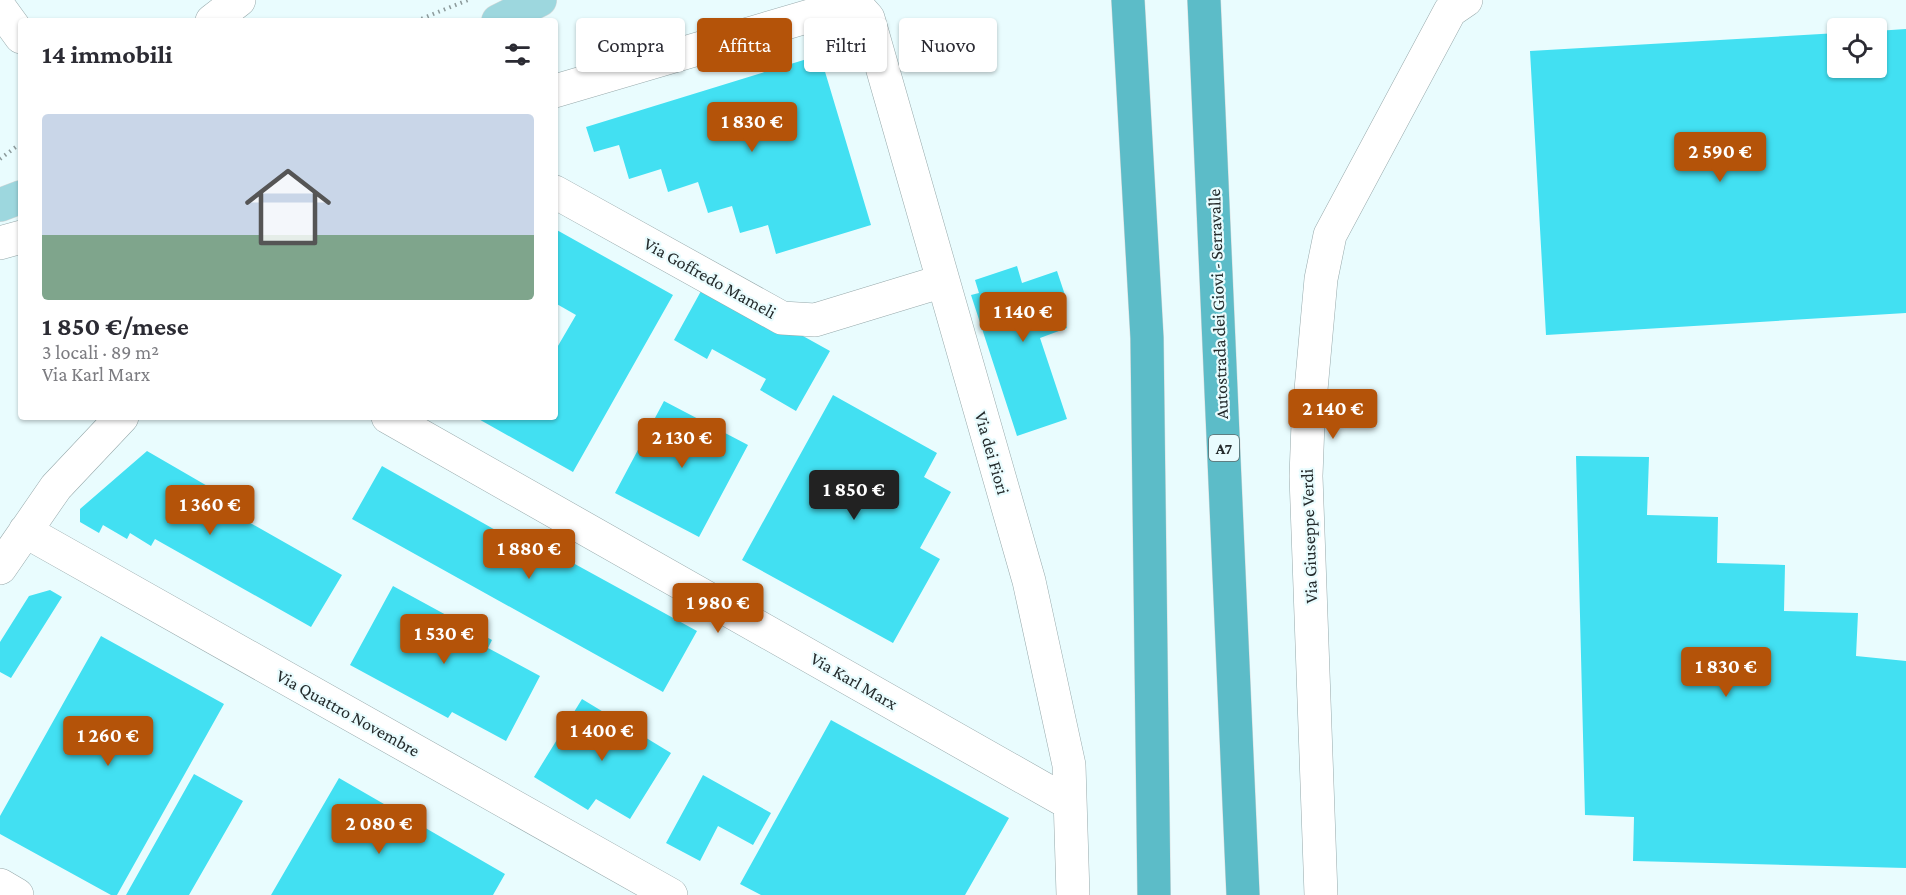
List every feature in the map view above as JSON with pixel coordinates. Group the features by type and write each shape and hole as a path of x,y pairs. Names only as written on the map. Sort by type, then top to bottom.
{"highway":[{"path":"1128,0 1147,338 1154,895"},
{"name":"Autostrada dei Giovi - Serravalle","path":"1204,0 1244,895"}],"main road":[{"path":"504,18 540,0"},
{"path":"0,181 18,176"},
{"path":"0,205 18,198"}],"street":[{"path":"216,18 239,0"},
{"name":"Via Giuseppe Verdi","path":"1321,895 1306,476 1308,423 1321,279 1330,235 1450,11 1466,0"},
{"name":"Via dei Fiori","path":"558,90 847,5 859,8 868,18 1029,581 1069,765 1073,895"},
{"path":"0,8 18,33"},
{"name":"Via Goffredo Mameli","path":"558,194 782,318 815,320 943,281"},
{"path":"0,243 18,238"},
{"path":"0,568 56,487 119,420"},
{"name":"Via Karl Marx","path":"393,420 1070,802"},
{"name":"Via Quattro Novembre","path":"25,531 671,895"},
{"path":"0,885 17,895"}],"path":[{"path":"423,18 468,0"},
{"path":"0,159 18,145"}],"building":[{"path":"1906,29 1906,313 1546,335 1530,51 1827,34 1827,78 1887,78 1887,30"},
{"path":"804,60 804,72 825,72 871,225 776,254 768,225 740,233 732,206 708,213 698,182 668,192 661,169 629,179 619,145 594,152 586,127 765,72 792,72 792,64"},
{"path":"558,231 673,295 573,472 480,420 558,420 558,346 576,315 558,305"},
{"path":"1017,266 1022,283 1057,271 1065,295 1057,298 1067,328 1040,338 1067,419 1017,436 971,295 979,293 975,280"},
{"path":"706,282 830,351 796,411 760,390 766,379 712,349 707,359 674,340"},
{"path":"833,395 937,453 924,477 951,492 920,548 940,559 893,643 742,560"},
{"path":"664,401 748,445 699,537 615,493"},
{"path":"147,451 216,491 210,500 342,575 311,627 155,539 151,546 130,533 127,539 103,525 99,533 80,522 80,509"},
{"path":"1576,456 1649,457 1647,515 1718,517 1717,563 1785,565 1784,611 1858,613 1856,656 1906,661 1906,868 1633,861 1634,817 1585,815"},
{"path":"382,466 538,554 542,546 697,631 663,692 352,519"},
{"path":"393,586 492,640 488,648 540,676 506,741 452,712 448,718 350,665"},
{"path":"50,590 62,597 11,678 0,672 0,642 29,596"},
{"path":"101,636 224,704 117,895 111,895 0,834 0,816"},
{"path":"582,699 671,753 630,819 596,799 588,810 534,777"},
{"path":"831,720 1009,818 965,895 761,895 740,884"},
{"path":"194,774 243,801 189,895 126,895"},
{"path":"703,775 771,813 753,845 718,826 700,861 666,843"},
{"path":"339,778 505,874 493,895 271,895"}]}
